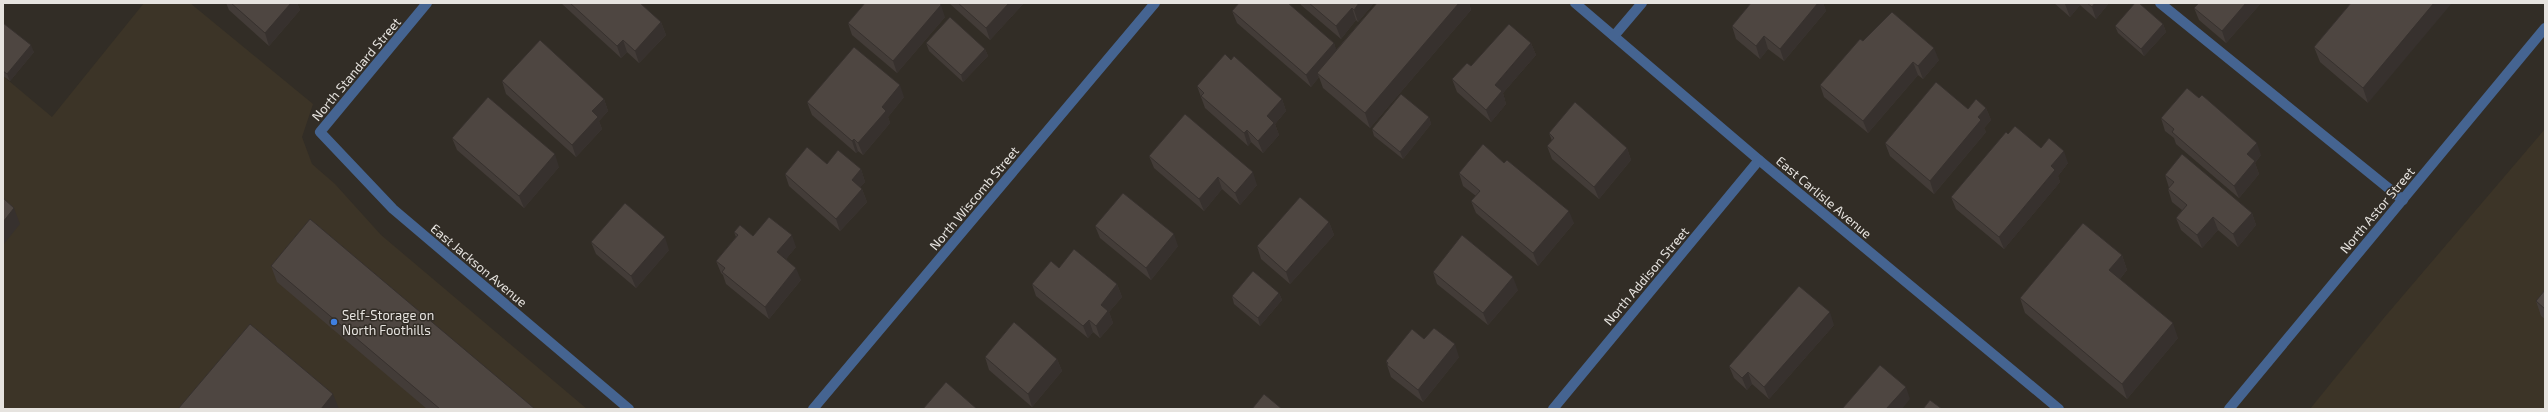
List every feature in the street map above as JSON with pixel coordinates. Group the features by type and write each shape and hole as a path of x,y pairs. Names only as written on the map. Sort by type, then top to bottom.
{"street":[{"name":"North Standard Street","path":"320,132 427,3"},
{"name":"North Wiscomb Street","path":"813,409 1155,3"},
{"name":"East Carlisle Avenue","path":"1575,3 1759,160 2059,409"},
{"path":"1614,36 1642,3"},
{"path":"2160,3 2403,200"},
{"name":"North Astor Street","path":"2229,409 2545,28"},
{"name":"East Jackson Avenue","path":"320,132 393,209 629,409"},
{"name":"North Addison Street","path":"1553,409 1759,160"}],"shaded area":[{"path":"144,3 190,3 313,104 302,137 312,164 335,184 381,235 587,409 3,409 3,76 52,117"},
{"path":"2545,129 2545,409 2310,409 2383,319"}],"building":[{"path":"231,3 291,3 265,33"},
{"path":"570,3 640,3 661,22 635,51 623,40 617,46"},
{"path":"865,3 939,3 941,5 893,61 848,23"},
{"path":"958,3 1009,3 986,28"},
{"path":"1239,3 1288,3 1334,43 1306,75 1232,11"},
{"path":"1309,3 1359,3 1354,10 1352,8 1336,26"},
{"path":"1377,3 1459,3 1365,113 1317,73"},
{"path":"1751,3 1818,3 1780,49 1764,36 1756,46 1732,26"},
{"path":"2087,3 2095,3 2092,7"},
{"path":"2135,3 2139,3 2163,24 2141,49 2115,26"},
{"path":"2199,3 2246,3 2222,31 2194,8"},
{"path":"2351,3 2434,3 2363,88 2314,47"},
{"path":"1892,12 1934,48 1918,66 1913,62 1863,121 1820,85 1860,39 1863,41"},
{"path":"950,17 985,49 961,75 926,43"},
{"path":"3,23 31,45 7,74 3,71"},
{"path":"1509,24 1531,43 1495,85 1502,91 1486,110 1452,79 1467,63 1471,66"},
{"path":"540,40 604,99 592,111 598,117 572,145 502,81"},
{"path":"854,47 900,85 882,107 886,111 858,143 854,139 852,141 807,102"},
{"path":"1225,54 1231,60 1234,56 1282,99 1267,116 1274,123 1258,141 1247,130 1244,133 1201,96 1204,93 1197,86"},
{"path":"1936,82 1968,109 1976,99 1986,108 1978,117 1981,120 1930,181 1885,143"},
{"path":"2187,88 2199,98 2202,95 2257,143 2247,154 2255,161 2234,186 2172,132 2174,129 2161,118"},
{"path":"1401,94 1429,117 1400,152 1372,129"},
{"path":"488,97 555,154 519,196 452,138"},
{"path":"1575,102 1627,148 1594,187 1547,146 1554,138 1549,133"},
{"path":"1185,114 1253,172 1235,193 1218,177 1199,199 1149,156"},
{"path":"2015,126 2041,148 2049,138 2064,151 2051,166 2055,170 1999,237 1951,197 2006,132 2008,134"},
{"path":"1483,144 1504,163 1507,160 1569,211 1533,253 1471,201 1480,191 1459,173"},
{"path":"807,147 827,164 838,150 861,169 852,180 862,189 836,219 785,174"},
{"path":"2182,154 2252,213 2233,234 2213,217 2197,235 2176,218 2187,205 2168,189 2174,182 2165,175"},
{"path":"1123,193 1174,234 1146,268 1095,226"},
{"path":"1300,197 1329,222 1286,272 1257,246"},
{"path":"3,198 14,208 3,222"},
{"path":"625,203 665,237 631,276 591,242"},
{"path":"769,217 792,235 777,252 796,268 765,307 722,272 725,268 716,261 738,235 734,232 740,225 753,236"},
{"path":"310,219 535,409 440,409 271,266"},
{"path":"2083,223 2122,255 2109,270 2173,323 2122,384 2020,298"},
{"path":"1462,235 1513,277 1483,313 1433,272"},
{"path":"1074,249 1117,284 1101,305 1108,311 1096,326 1089,320 1083,326 1032,284 1051,261 1059,268"},
{"path":"1253,271 1279,293 1258,318 1232,296"},
{"path":"1799,286 1830,312 1764,387 1748,372 1742,378 1729,366"},
{"path":"2545,290 2545,309 2536,301"},
{"path":"1014,322 1057,359 1028,394 985,357"},
{"path":"250,324 333,394 321,409 178,409"},
{"path":"1434,328 1455,344 1418,390 1387,365 1388,363 1386,361 1412,329 1424,339"},
{"path":"1880,365 1906,387 1886,409 1842,409"},
{"path":"946,382 977,409 923,409"},
{"path":"1264,394 1282,409 1252,409"},
{"path":"1930,400 1942,409 1923,409"}],"place":[{"name":"Self-Storage on North Foothills","path":"334,322"}]}
